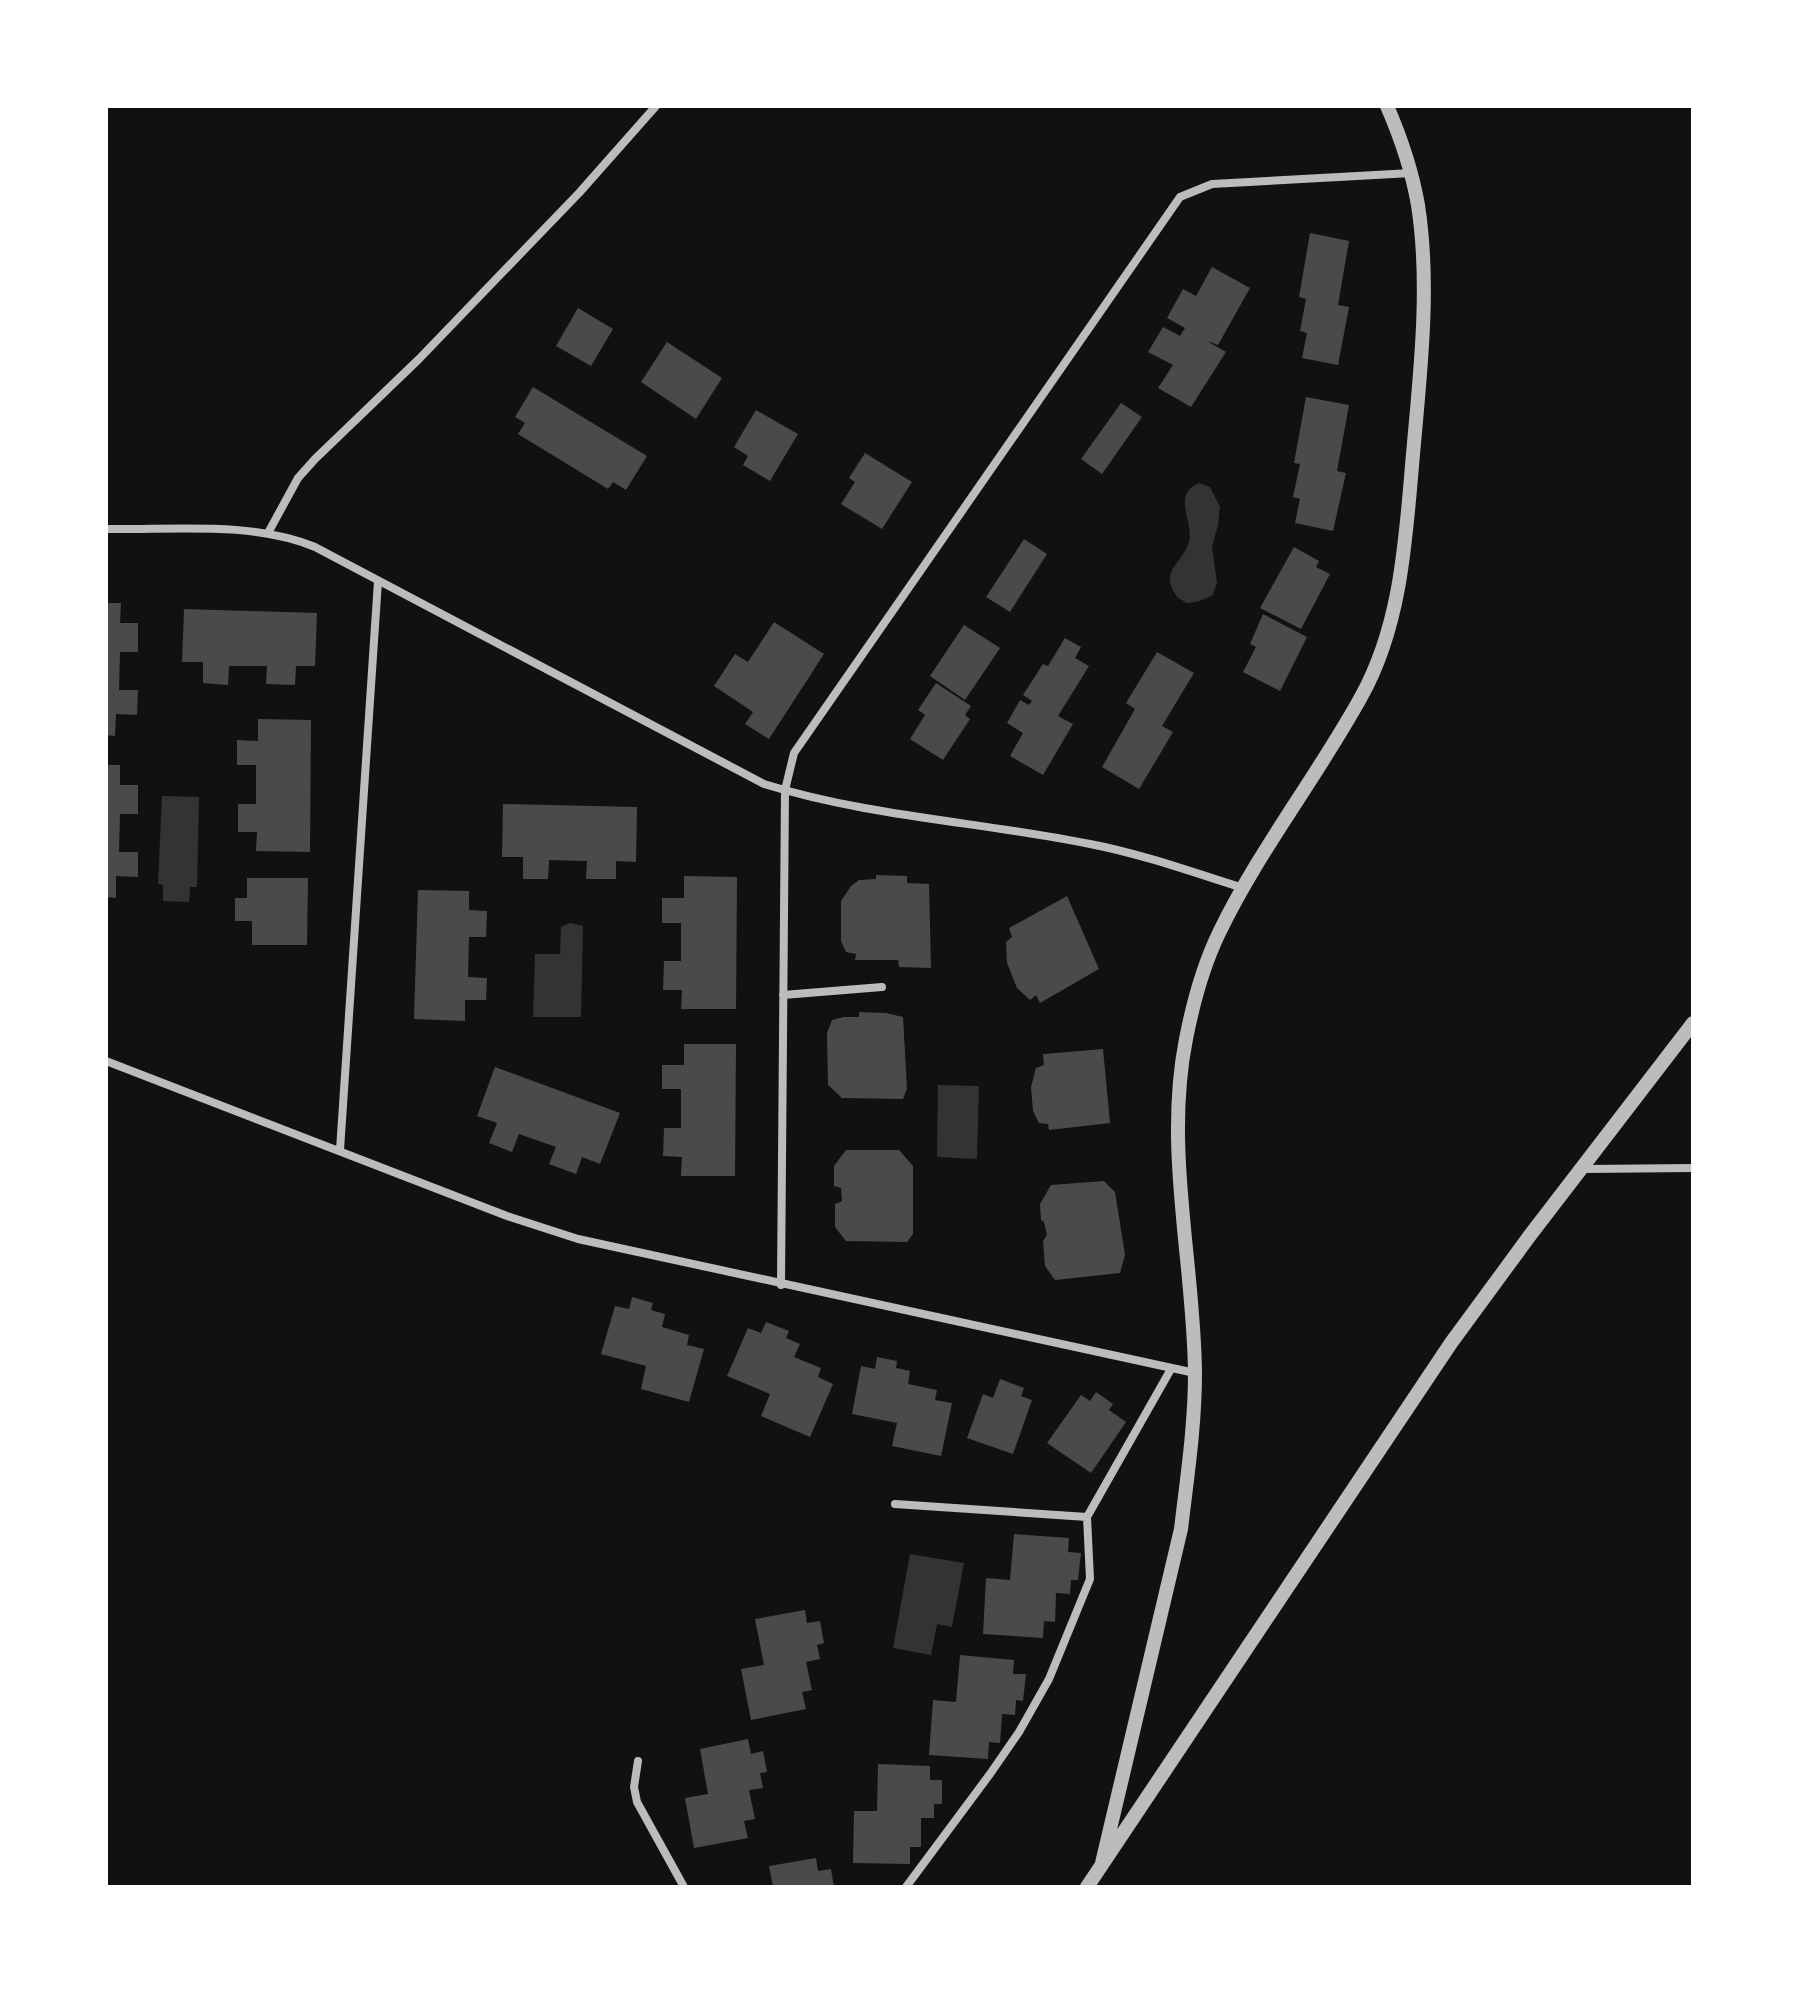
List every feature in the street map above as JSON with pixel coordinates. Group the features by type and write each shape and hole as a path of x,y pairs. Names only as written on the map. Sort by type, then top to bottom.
{"street":[{"path":"268,533 298,478 315,459 419,359 579,193 656,106"},
{"path":"1102,1863 1181,1529 1191,1438 1195,1373 1178,1130 1178,1089 1197,990 1218,934 1243,888 1363,694 1393,613 1404,552 1422,349 1422,254 1419,209 1412,173 1387,106"},
{"path":"781,1285 785,790 794,753 1180,197 1212,184 1412,173"},
{"path":"106,529 238,531 290,536 744,775 785,790 934,819 1089,843 1243,888"},
{"path":"340,1150 378,581"},
{"path":"783,995 882,987"},
{"path":"1087,1887 1426,1380 1522,1246 1693,1023"},
{"path":"106,1061 507,1216 578,1239 1195,1373"},
{"path":"1581,1169 1693,1168"},
{"path":"906,1887 1019,1732 1049,1679 1090,1579 1087,1517 1171,1369"},
{"path":"895,1504 1087,1517"},
{"path":"638,1761 634,1787 637,1802 684,1887"}],"shaded area":[{"path":"1199,483 1210,487 1220,507 1212,547 1217,583 1212,596 1187,603 1178,598 1170,581 1173,568 1189,541 1186,494"},
{"path":"162,796 199,797 197,887 190,887 189,902 163,901 163,885 158,884"},
{"path":"570,923 583,926 581,1017 533,1017 535,954 560,954 561,927"},
{"path":"938,1085 979,1086 977,1159 937,1157"},
{"path":"910,1554 964,1563 952,1627 937,1624 931,1655 893,1648"}],"building":[{"path":"1310,233 1349,241 1338,305 1349,307 1338,365 1302,358 1307,333 1300,331 1306,299 1299,297"},
{"path":"1212,267 1250,288 1218,345 1207,341 1226,352 1191,407 1158,388 1173,365 1148,352 1163,327 1180,336 1185,328 1167,318 1183,289 1196,296"},
{"path":"578,308 613,329 591,366 556,346"},
{"path":"667,342 722,378 696,419 641,382"},
{"path":"533,387 647,456 626,490 613,482 608,489 518,434 525,423 515,417"},
{"path":"1306,397 1349,405 1337,471 1346,473 1333,531 1295,523 1300,499 1293,497 1300,464 1294,463"},
{"path":"1121,403 1142,417 1102,474 1081,459"},
{"path":"756,410 798,434 770,481 743,465 748,456 734,447"},
{"path":"865,453 912,482 882,529 841,504 855,482 849,478"},
{"path":"1024,539 1047,554 1010,612 986,597"},
{"path":"1294,547 1319,561 1316,567 1330,574 1301,629 1260,608"},
{"path":"106,603 121,603 120,623 138,623 138,652 120,652 119,690 138,690 137,715 116,714 115,736 106,735"},
{"path":"184,609 317,613 315,666 296,666 295,685 266,684 267,666 229,666 228,685 203,683 203,662 182,662"},
{"path":"1263,614 1307,637 1280,691 1243,672 1256,647 1250,644"},
{"path":"774,622 824,654 769,739 745,724 753,712 714,686 735,654 748,662"},
{"path":"964,625 1000,648 965,700 930,676"},
{"path":"1065,638 1081,647 1075,658 1089,666 1058,716 1073,724 1043,775 1010,756 1023,733 1007,723 1020,700 1029,705 1032,701 1023,695 1043,664 1048,666"},
{"path":"1157,652 1194,673 1162,726 1173,732 1139,789 1102,767 1135,709 1126,703"},
{"path":"936,683 971,706 965,715 970,719 943,760 910,739 925,715 918,710"},
{"path":"258,719 311,720 310,852 256,851 257,832 238,832 238,804 256,804 256,765 237,765 237,740 258,741"},
{"path":"106,765 120,765 120,785 138,785 138,814 120,814 119,852 138,852 138,877 116,876 116,898 106,897"},
{"path":"503,804 637,807 636,862 616,861 616,879 586,879 587,861 549,860 548,879 523,879 523,857 502,857"},
{"path":"876,875 907,876 907,883 929,884 931,968 899,967 898,960 855,960 856,954 846,952 841,941 841,901 859,880 876,879"},
{"path":"684,876 737,877 736,1009 681,1009 682,990 663,990 664,961 681,961 681,923 662,923 662,898 684,898"},
{"path":"247,878 308,878 307,945 252,945 252,921 235,921 235,898 247,898"},
{"path":"418,890 469,891 469,910 487,911 486,937 469,937 468,977 487,978 486,1000 465,1000 465,1021 414,1019"},
{"path":"1067,896 1099,969 1040,1003 1036,995 1030,1000 1017,988 1007,963 1006,942 1012,937 1009,928"},
{"path":"859,1012 903,1017 907,1089 903,1099 842,1098 828,1085 827,1033 832,1020 859,1017"},
{"path":"684,1044 736,1044 735,1176 681,1176 682,1157 663,1156 664,1128 681,1128 681,1089 662,1089 662,1065 684,1065"},
{"path":"1103,1049 1110,1123 1049,1130 1048,1124 1039,1123 1033,1111 1031,1087 1036,1068 1044,1065 1043,1054"},
{"path":"495,1067 620,1113 600,1164 582,1157 576,1174 549,1164 556,1147 519,1134 512,1152 489,1143 497,1123 477,1116"},
{"path":"846,1150 899,1150 913,1166 913,1234 907,1242 846,1241 835,1227 835,1204 842,1201 841,1188 834,1186 834,1166"},
{"path":"1104,1181 1115,1192 1125,1255 1120,1273 1055,1280 1045,1266 1043,1241 1047,1235 1041,1220 1040,1204 1051,1185"},
{"path":"632,1297 653,1303 651,1310 665,1314 662,1327 689,1335 687,1345 704,1349 689,1402 641,1389 646,1366 601,1354 615,1306 629,1309"},
{"path":"766,1322 789,1331 786,1338 800,1344 794,1357 821,1368 818,1377 833,1384 810,1437 761,1416 770,1394 727,1376 748,1328 761,1333"},
{"path":"877,1357 897,1361 896,1368 910,1371 908,1384 937,1390 935,1400 952,1403 941,1456 892,1446 897,1423 852,1414 861,1366 875,1369"},
{"path":"1000,1379 1024,1388 1021,1396 1032,1400 1013,1454 967,1438 983,1394 993,1398"},
{"path":"1096,1392 1113,1404 1109,1410 1126,1422 1091,1473 1047,1443 1081,1395 1090,1401"},
{"path":"1014,1534 1069,1538 1068,1552 1081,1553 1078,1580 1071,1580 1070,1594 1056,1593 1055,1622 1044,1621 1043,1638 983,1634 986,1578 1010,1580"},
{"path":"805,1610 807,1623 820,1621 824,1643 817,1645 820,1659 806,1662 812,1690 802,1692 806,1709 751,1720 741,1669 764,1665 755,1619"},
{"path":"960,1655 1014,1660 1013,1674 1026,1674 1023,1701 1016,1700 1015,1715 1002,1714 1000,1743 989,1742 988,1759 929,1755 933,1700 956,1702"},
{"path":"748,1739 751,1754 763,1751 767,1772 760,1773 763,1788 749,1790 755,1819 744,1821 748,1838 694,1848 685,1798 708,1794 700,1749"},
{"path":"878,1764 930,1766 930,1780 942,1780 942,1804 934,1804 934,1818 921,1818 921,1847 910,1847 910,1864 853,1863 854,1811 877,1811"},
{"path":"816,1858 818,1871 831,1869 834,1887 773,1887 769,1866"}]}
